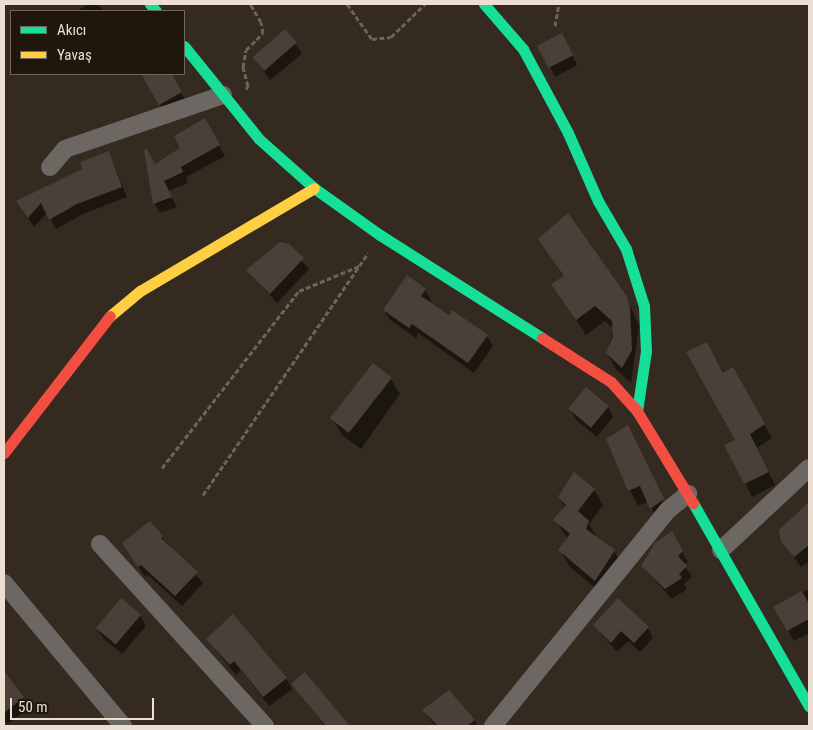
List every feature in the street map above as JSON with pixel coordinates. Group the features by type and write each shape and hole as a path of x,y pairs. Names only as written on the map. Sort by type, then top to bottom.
{"street":[{"path":"484,4 523,49 568,133 598,201 626,249 644,306 646,351 637,411"},
{"path":"185,47 259,139 314,188 380,236 611,382 637,411 688,494 722,550 809,706"},
{"path":"50,167 65,149 228,101"},
{"path":"4,453 105,321 140,291 314,188"},
{"path":"722,550 809,468"},
{"path":"493,726 668,510 688,494"},
{"path":"100,544 265,726"},
{"path":"4,583 123,726"}],"path":[{"path":"228,101 248,86 243,68 246,50 263,33 261,22 250,4"},
{"path":"347,4 372,39 390,37 426,4"},
{"path":"555,26 559,4"},
{"path":"202,495 380,236"},
{"path":"162,468 299,291 359,266"}],"building":[{"path":"285,29 297,43 264,71 253,57"},
{"path":"562,33 573,55 548,68 537,46"},
{"path":"142,75 173,75 182,92 159,105"},
{"path":"205,118 220,145 181,167 183,172 164,181 172,197 153,204 144,150 147,149 155,164 180,148 174,136"},
{"path":"109,151 122,187 77,204 49,220 41,203 28,218 16,201 82,169 80,162"},
{"path":"568,213 626,295 630,308 632,350 622,368 606,353 613,336 612,321 595,306 576,320 551,284 564,276 538,239"},
{"path":"280,242 289,244 304,258 270,294 246,270"},
{"path":"407,275 426,289 421,296 449,315 452,310 488,335 468,363 412,324 409,328 383,310"},
{"path":"707,342 723,373 733,367 765,424 750,434 769,472 744,484 724,445 735,440 686,352"},
{"path":"373,363 392,378 349,433 330,418"},
{"path":"586,387 609,406 591,428 568,408"},
{"path":"628,425 664,499 650,509 640,486 628,491 606,439"},
{"path":"574,472 595,489 578,511 589,521 586,529 615,550 595,581 558,550 570,534 553,520 566,505 558,497"},
{"path":"809,502 809,545 794,557 781,542 779,530"},
{"path":"150,521 163,536 161,538 198,572 175,596 141,565 138,567 122,543"},
{"path":"672,531 683,551 678,556 687,566 679,574 682,578 665,589 641,566 655,543"},
{"path":"802,591 809,604 809,619 787,631 773,607"},
{"path":"121,598 141,615 116,645 96,628"},
{"path":"618,598 649,627 634,643 621,631 611,643 593,625"},
{"path":"233,614 287,678 263,697 234,661 230,665 206,639"},
{"path":"4,671 24,697 4,713"},
{"path":"305,672 350,726 326,726 291,684"},
{"path":"449,690 475,720 467,726 438,726 422,710"}],"traffic: fast":[{"path":"150,4 155,10"},
{"path":"484,4 523,49 568,133 598,201 626,249 644,306 646,351 637,411"},
{"path":"185,47 259,139 314,188 380,235 542,338"},
{"path":"693,503 809,706"}],"traffic: slow":[{"path":"110,316 140,291 314,188"}],"traffic: jam":[{"path":"4,453 110,316"},
{"path":"542,338 611,382 637,411 693,503"}]}
